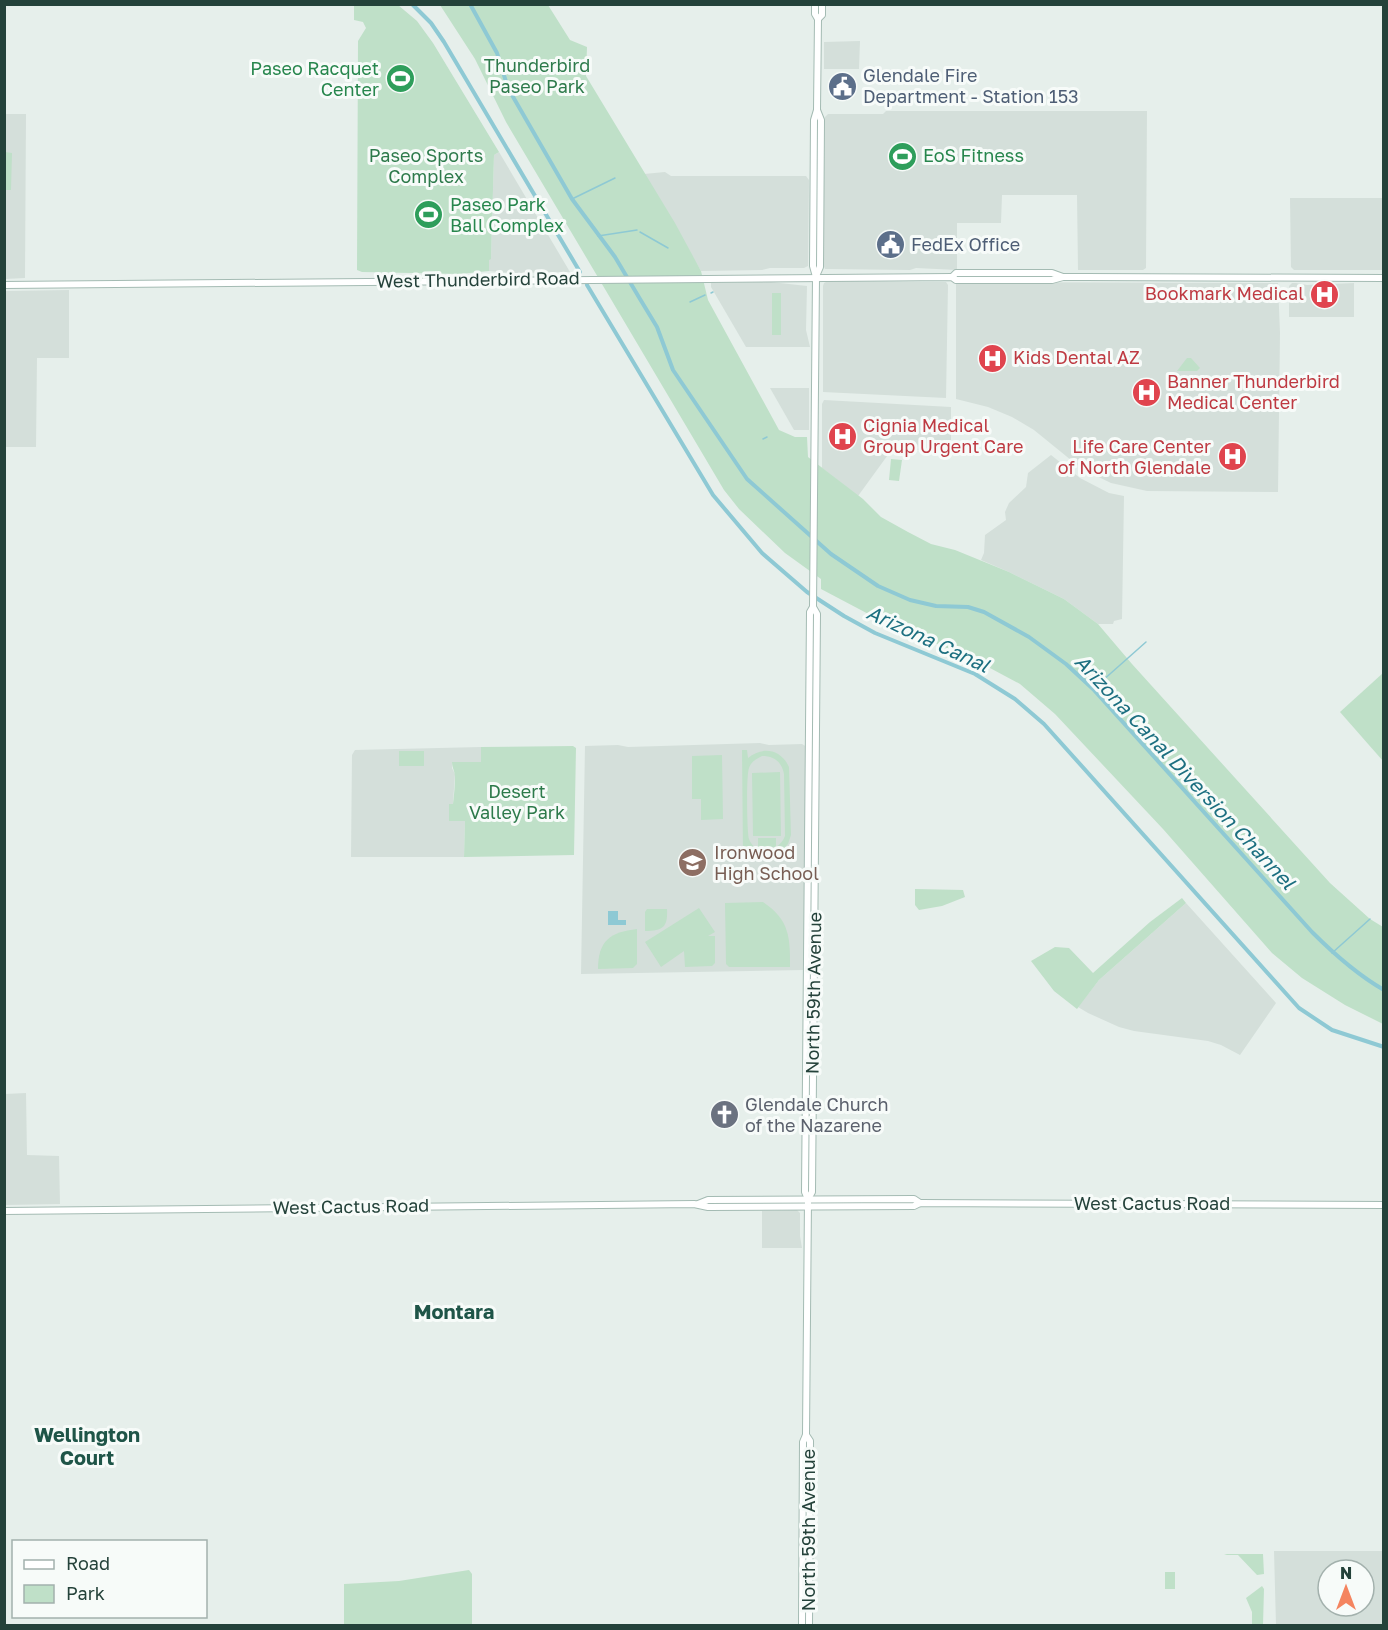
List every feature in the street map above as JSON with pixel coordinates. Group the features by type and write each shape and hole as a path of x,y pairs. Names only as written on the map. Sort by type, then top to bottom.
{"main road":[{"name":"North 59th Avenue","path":"802,1626 808,1202 805,1192 810,612 813,604 816,277 813,266 814,120 817,110 818,19 815,14 815,4"},
{"name":"North 59th Avenue","path":"818,19 822,15 822,4"},
{"name":"North 59th Avenue","path":"816,277 820,267 821,120 817,110"},
{"path":"813,209 816,222 820,226"},
{"name":"West Thunderbird Road","path":"4,285 952,276 956,273 1383,278"},
{"path":"999,280 1012,277 1033,277 1041,273"},
{"name":"West Thunderbird Road","path":"952,276 956,280 1052,280 1063,276"},
{"name":"North 59th Avenue","path":"808,1202 812,1192 815,874 817,614 813,604"},
{"path":"808,862 815,874"},
{"name":"West Cactus Road","path":"4,1211 697,1204 708,1200 808,1202 914,1199 920,1203 1383,1205"},
{"name":"North 59th Avenue","path":"806,1435 810,1442 809,1626"}],"shaded area":[{"path":"860,41 859,69 824,69 824,42"},
{"path":"886,111 1147,111 1146,268 1143,270 1078,270 1077,195 1002,195 1001,223 957,223 957,270 825,269 823,264 825,117 828,114 883,114"},
{"path":"4,114 26,114 25,278 5,279"},
{"path":"499,152 570,272 489,271 494,155"},
{"path":"665,172 671,176 806,176 809,180 808,266 762,270 701,271 644,174"},
{"path":"1290,198 1383,198 1383,270 1294,270 1291,267"},
{"path":"828,281 946,282 948,285 946,398 823,392 823,286"},
{"path":"771,282 807,286 806,330 810,347 746,347 711,287 711,283"},
{"name":"Banner Thunderbird Medical Center","path":"958,282 1278,283 1280,333 1278,492 1147,491 1111,483 1082,469 1034,430 1012,417 988,407 956,399 956,284"},
{"path":"1296,283 1307,285 1354,283 1354,317 1289,317 1289,286"},
{"path":"69,290 69,358 37,358 36,447 5,447 5,291"},
{"path":"770,388 809,388 809,430 794,430"},
{"path":"824,400 951,407 951,450 890,452 858,496 822,468 822,404"},
{"path":"1051,455 1080,478 1109,493 1124,496 1122,619 1114,621 1113,624 1098,624 1064,599 981,560 984,553 985,535 1006,520 1005,512 1009,503 1026,487 1028,473"},
{"name":"Ironwood High School","path":"802,744 807,747 804,970 581,974 585,746"},
{"path":"481,747 481,762 452,762 455,774 453,803 465,821 464,857 351,857 352,755 355,750"},
{"path":"1186,903 1276,1003 1240,1055 1208,1041 1119,1027 1078,1007 1099,980"},
{"path":"26,1093 27,1155 59,1156 60,1204 5,1205 5,1094"},
{"path":"797,1210 800,1213 802,1248 762,1248 762,1211"},
{"path":"1274,1551 1383,1551 1383,1625 1276,1625"}],"green space":[{"name":"Paseo Sports Complex","path":"354,5 398,5 417,21 433,43 499,152 494,155 489,271 460,274 362,272 357,270 358,41 366,28 363,22 354,20"},
{"name":"Thunderbird Paseo Park","path":"440,5 548,5 570,40 587,47 586,76 675,223 701,271 708,300 779,430 795,437 807,437 808,457 863,499 881,517 931,544 955,550 1009,572 1064,599 1098,624 1330,883 1370,919 1383,927 1383,1024 1345,1005 1302,978 1272,953 1163,829 1055,714 1020,684 975,660 876,618 821,589 821,579 785,553 739,509 724,490 506,122 475,59"},
{"path":"5,152 12,153 11,190 5,190"},
{"path":"772,293 781,293 781,335 772,335"},
{"path":"1187,358 1191,358 1200,368 1197,371 1177,371"},
{"path":"891,459 902,460 899,481 889,480"},
{"path":"1383,673 1383,761 1340,712"},
{"name":"Desert Valley Park","path":"573,746 576,748 574,855 464,857 465,821 449,821 449,804 453,804 455,784 452,762 481,762 481,747"},
{"path":"742,750 747,750 748,758 759,752 771,751 781,756 789,767 791,835 788,844 779,854 770,858 760,857 749,850 749,854 743,854","holes":["762,756 779,763 784,774 785,836 778,846 762,850 752,845 749,839 747,781 751,764"]},
{"path":"399,751 424,751 424,766 399,766"},
{"path":"722,755 723,819 701,820 701,799 692,799 692,756"},
{"path":"780,772 781,836 753,836 752,773"},
{"path":"758,838 776,838 776,847 758,847"},
{"path":"915,889 963,890 965,897 942,906 919,910 915,905"},
{"path":"1182,898 1186,903 1099,980 1077,1009 1054,991 1031,961 1055,947 1069,948 1093,973 1150,922"},
{"path":"763,902 779,916 787,930 790,967 729,967 726,964 725,903"},
{"path":"699,908 715,932 708,936 715,936 715,963 712,966 685,967 684,951 661,967 645,942"},
{"path":"647,909 667,909 667,920 663,927 645,931"},
{"path":"637,929 637,964 633,968 598,969 600,951 607,940 628,930"},
{"path":"1263,1554 1264,1574 1257,1575 1238,1555 1224,1555"},
{"path":"469,1570 472,1574 472,1625 344,1625 344,1584 399,1581"},
{"path":"1165,1572 1175,1572 1175,1589 1165,1589"},
{"path":"1262,1586 1264,1589 1263,1625 1252,1625 1252,1612 1246,1598"}],"water":[{"path":"608,911 618,911 618,920 626,920 626,925 608,925"}],"waterway":[{"path":"412,4 431,23 444,42 580,272"},
{"name":"Arizona Canal Diversion Channel","path":"470,4 497,53 508,88 572,199 615,257 657,327 673,370 747,479 831,554 878,586 910,600 936,606 968,607 984,612 1029,637 1066,664 1093,689 1312,932 1346,963 1384,990"},
{"path":"572,199 615,178"},
{"path":"598,236 637,230"},
{"path":"640,232 668,248"},
{"name":"Arizona Canal","path":"587,285 713,495 762,553 807,592 844,616 875,633 975,674 1015,699 1044,724 1299,1008 1332,1030 1384,1047"},
{"path":"690,302 705,295"},
{"path":"763,439 767,437"},
{"path":"1093,689 1146,642"},
{"path":"1332,953 1370,919"}],"place":[{"name":"Paseo Racquet Center","path":"400,79"},
{"name":"Glendale Fire Department - Station 153","path":"842,86"},
{"name":"EoS Fitness","path":"902,156"},
{"name":"Paseo Park Ball Complex","path":"429,215"},
{"name":"FedEx Office","path":"890,245"},
{"name":"Bookmark Medical","path":"1325,294"},
{"name":"Kids Dental AZ","path":"992,358"},
{"name":"Banner Thunderbird Medical Center","path":"1146,392"},
{"name":"Cignia Medical Group Urgent Care","path":"842,436"},
{"name":"Life Care Center of North Glendale","path":"1232,457"},
{"name":"Ironwood High School","path":"693,863"},
{"name":"Glendale Church of the Nazarene","path":"724,1115"}],"district":[{"name":"Montara","path":"454,1312"},
{"name":"Wellington Court","path":"87,1446"}]}
